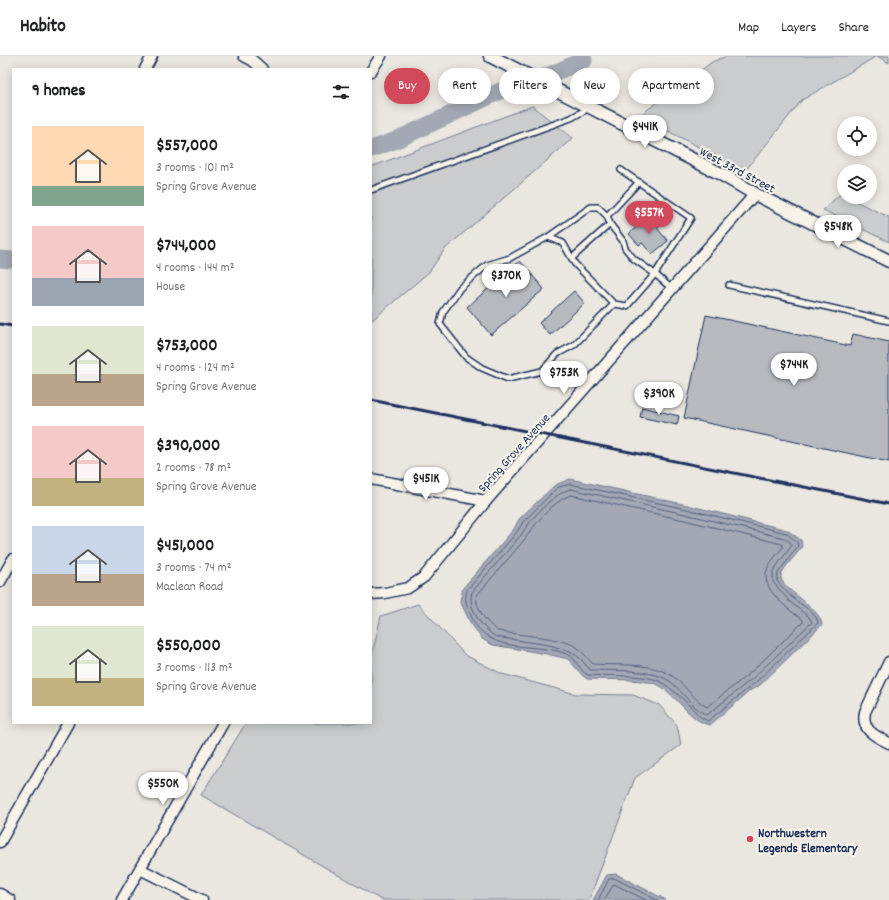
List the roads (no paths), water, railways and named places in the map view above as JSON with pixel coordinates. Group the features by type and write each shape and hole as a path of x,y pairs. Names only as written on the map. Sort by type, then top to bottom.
{"street":[{"path":"146,68 152,56"},
{"path":"244,56 252,60 261,68"},
{"path":"372,69 380,56"},
{"name":"West 33rd Street","path":"490,56 720,174 755,194 889,261"},
{"name":"Spring Grove Avenue","path":"372,594 408,588 424,577 486,501 755,194"},
{"path":"372,479 486,501"},
{"path":"0,582 12,561"},
{"path":"889,662 865,712 865,725 874,735 889,743"},
{"path":"0,842 67,724"},
{"path":"122,900 222,724"},
{"path":"140,869 202,900"},
{"path":"0,894 10,900"}],"lane":[{"path":"372,190 571,118 590,107"},
{"path":"548,237 563,244 575,264 614,304 627,306 655,274 691,218 621,170"},
{"path":"607,216 639,182"},
{"path":"586,388 578,380 542,371 508,379 482,368 466,357 440,324 444,312 460,288 487,265 510,258 548,237 591,207 598,207 607,216 610,224 623,241 625,248 634,259 655,274 672,289"},
{"path":"572,258 610,224"},
{"path":"729,285 889,321"},
{"path":"542,371 557,354 574,345 614,304"}],"water":[{"path":"570,479 687,505 787,530 801,540 802,547 782,572 782,580 792,592 815,611 820,618 822,625 759,686 751,690 710,725 696,719 669,693 656,684 631,680 587,679 568,659 493,645 482,639 470,622 460,601 463,588 514,529 519,519 555,485"},
{"path":"616,874 666,900 593,900 607,875"}],"waterway":[{"path":"372,149 394,141 509,87 533,82 584,60"},
{"path":"0,259 12,260"}],"railway":[{"path":"0,324 12,326"},
{"path":"372,400 889,504"}],"place":[{"name":"Northwestern Legends Elementary","path":"750,839"}]}
